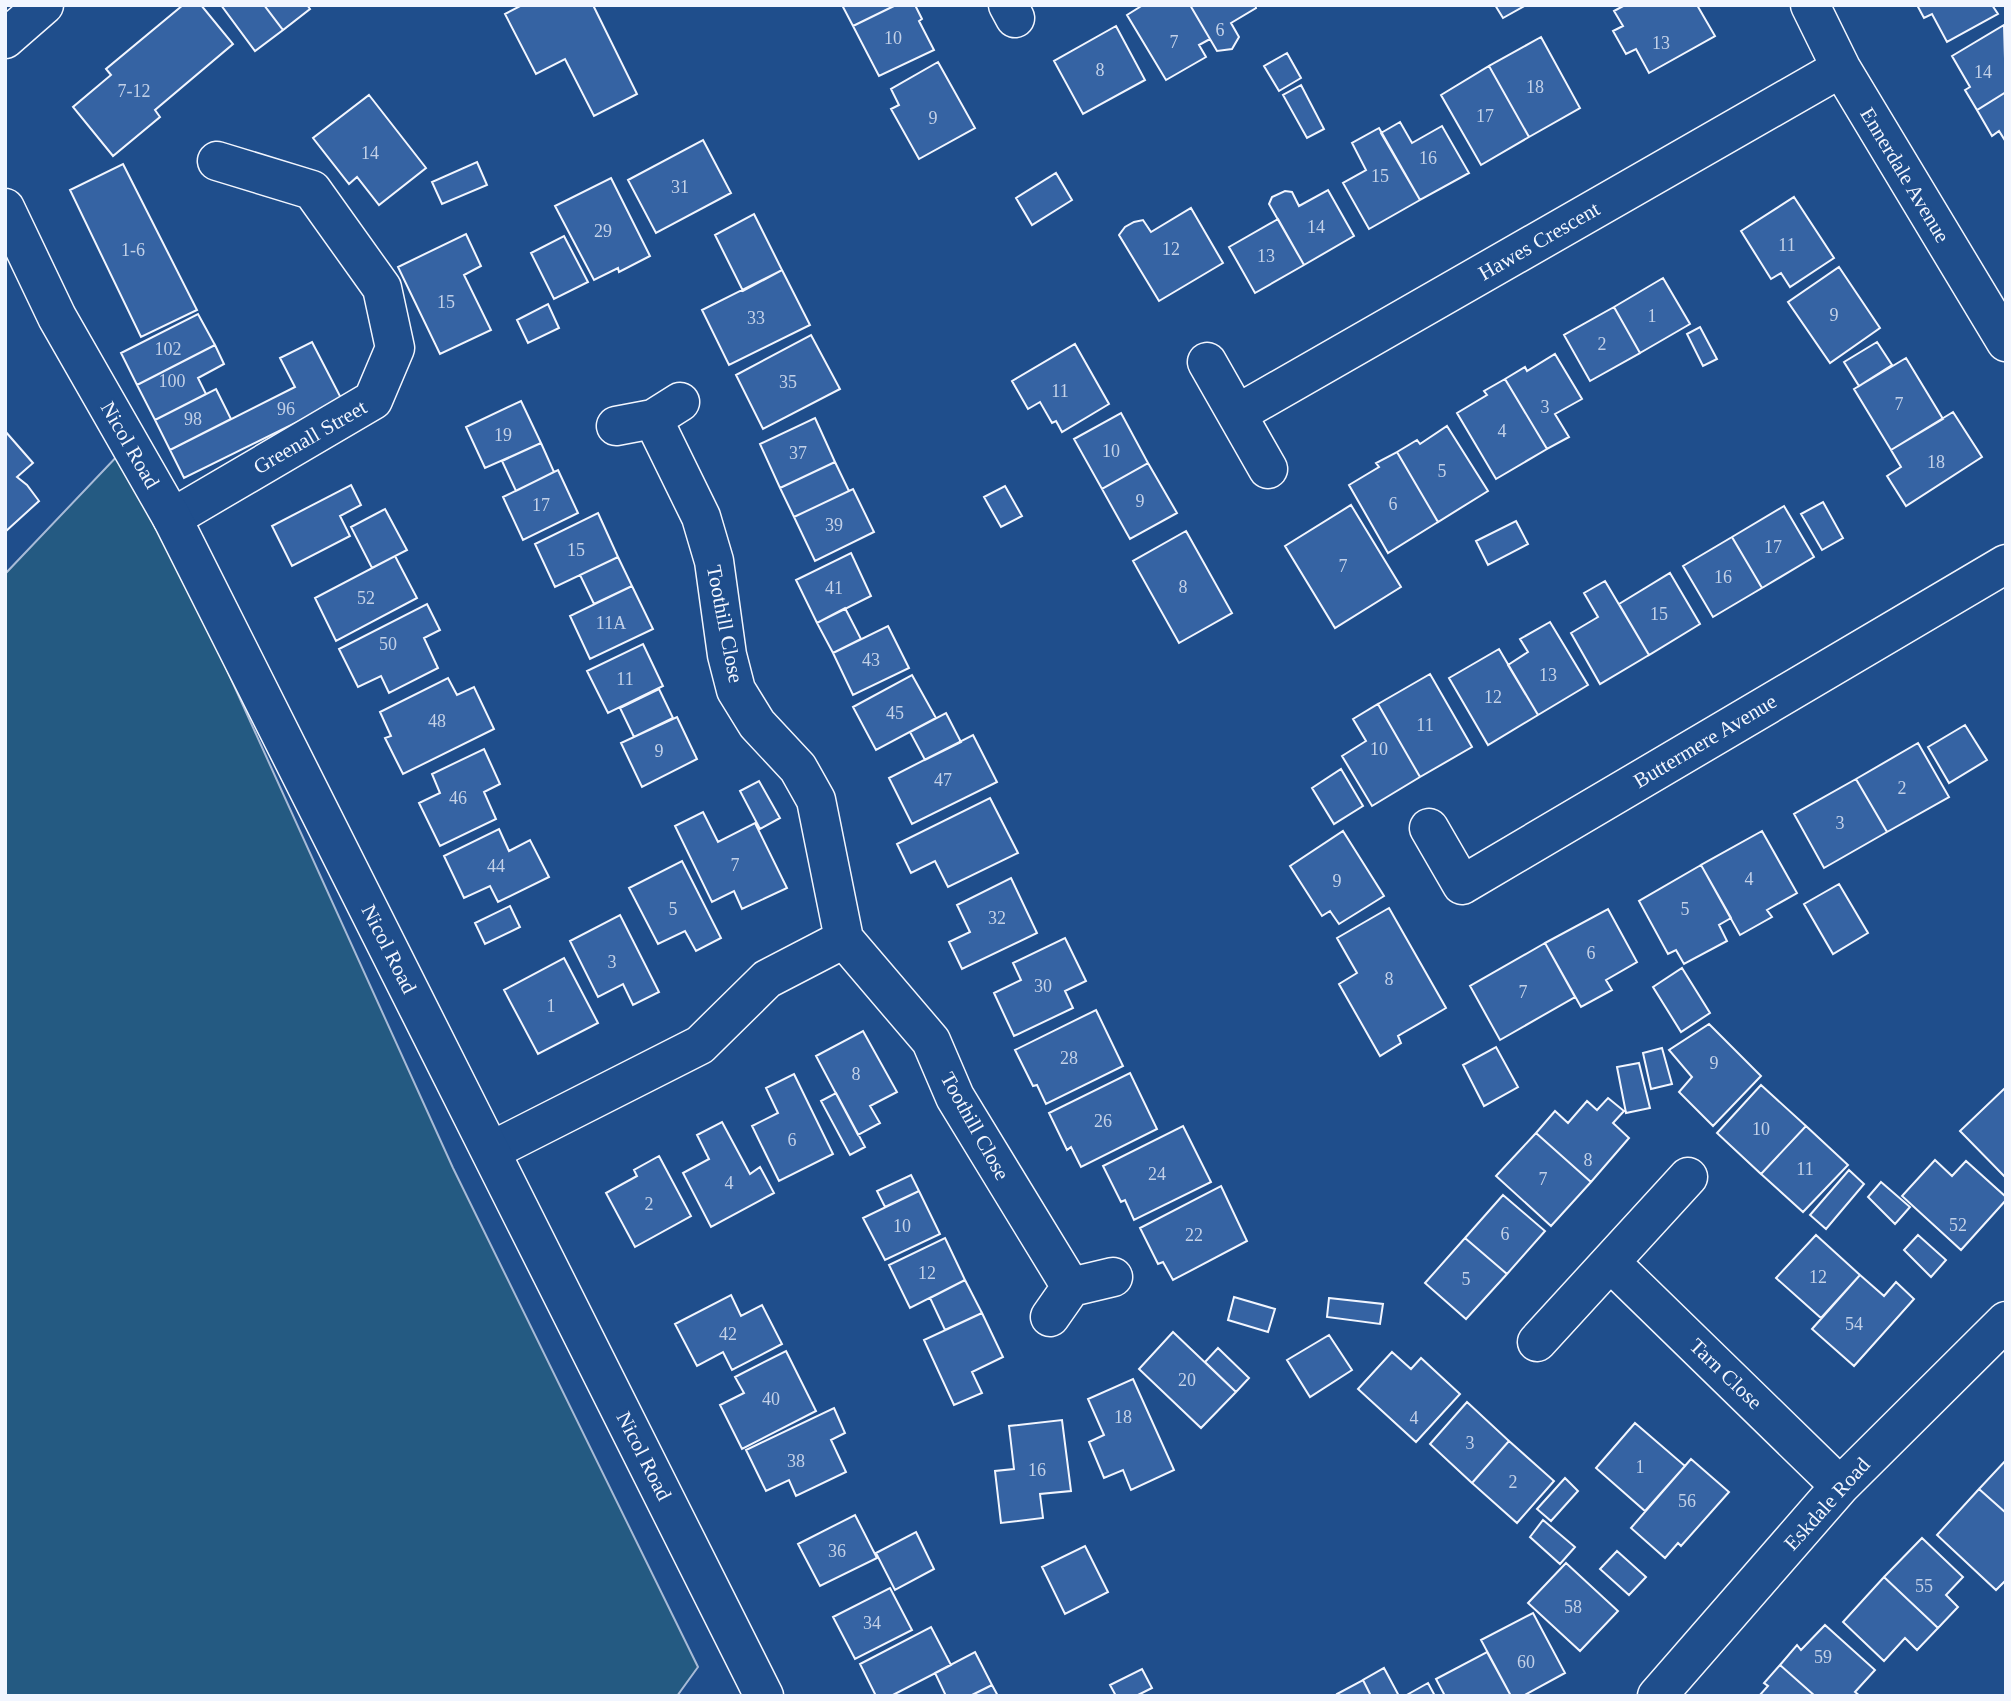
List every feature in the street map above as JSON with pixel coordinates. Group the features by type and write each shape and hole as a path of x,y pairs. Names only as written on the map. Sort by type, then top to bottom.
{"street":[{"path":"5,39 44,5"},
{"name":"Ennerdale Avenue","path":"1810,5 1841,68 2006,342"},
{"name":"Hawes Crescent","path":"1237,414 1841,68"},
{"name":"Greenall Street","path":"172,518 373,400 396,348 382,288 312,190 217,161"},
{"name":"Nicol Road","path":"5,208 57,317 172,518 764,1696"},
{"path":"1208,362 1268,469"},
{"name":"Toothill Close","path":"616,426 667,410 714,561 727,655 736,690 757,724 798,768 816,800 844,939 930,1041 955,1097 1060,1302 1113,1277"},
{"name":"Buttermere Avenue","path":"1429,828 1462,885 2006,564"},
{"path":"491,1151 700,1045 767,979 844,939"},
{"path":"1537,1342 1688,1177"},
{"name":"Tarn Close","path":"1611,1263 1840,1486"},
{"name":"Eskdale Road","path":"1657,1696 1840,1486 2006,1321"}],"shaded area":[{"path":"122,451 162,527 453,1168 698,1667 677,1696 5,1696 5,574"}],"building":[{"path":"183,5 201,5 233,44 155,110 160,117 113,156 73,107 111,75 106,69"},
{"path":"221,5 264,5 283,30 255,51"},
{"path":"264,5 307,5 310,9 283,30"},
{"path":"522,5 593,5 637,94 594,116 565,59 536,74 505,14"},
{"path":"842,5 896,5 853,26"},
{"path":"896,5 915,5 922,19 919,21 934,50 879,76 853,26"},
{"path":"1143,5 1190,5 1210,39 1199,45 1206,57 1166,80 1127,15"},
{"path":"1190,5 1255,5 1256,8 1231,23 1239,37 1232,49 1217,51"},
{"path":"1495,5 1526,5 1503,18"},
{"path":"1625,5 1697,5 1715,36 1649,73 1636,49 1626,54 1613,31 1623,26 1614,11"},
{"path":"1917,5 1992,5 1998,14 1947,42 1932,14 1924,18"},
{"path":"2004,25 2006,92 1977,110 1965,90 1970,87 1952,56"},
{"path":"1116,26 1145,80 1083,114 1054,61"},
{"path":"1541,37 1580,108 1529,137 1489,66"},
{"path":"1287,53 1301,78 1279,91 1264,66"},
{"path":"938,62 975,128 919,159 891,109 899,105 891,89"},
{"path":"1489,66 1529,137 1481,165 1441,95"},
{"path":"1301,85 1324,129 1307,138 1283,95"},
{"path":"2006,92 2006,142 1999,131 1992,136 1977,110"},
{"path":"369,95 426,168 379,205 357,177 349,184 313,138"},
{"path":"1400,122 1412,143 1442,126 1469,173 1420,200 1381,133"},
{"path":"1379,128 1420,200 1369,229 1343,183 1366,170 1352,143"},
{"path":"703,140 731,193 656,233 628,180"},
{"path":"477,162 487,185 442,204 432,182"},
{"path":"123,164 197,310 141,337 70,190"},
{"path":"1056,173 1072,200 1032,225 1016,198"},
{"path":"611,178 650,256 619,272 618,268 594,280 555,206"},
{"path":"1328,190 1354,236 1304,265 1269,204 1272,197 1285,191 1292,192 1299,206"},
{"path":"1794,197 1834,258 1790,287 1781,273 1771,279 1741,231"},
{"path":"1191,208 1223,263 1159,301 1119,235 1125,227 1143,220 1151,232"},
{"path":"754,214 782,270 743,291 715,235"},
{"path":"1278,219 1304,265 1255,293 1229,247"},
{"path":"466,234 481,266 464,275 491,330 440,354 398,267"},
{"path":"564,236 588,282 554,299 531,253"},
{"path":"1839,267 1880,328 1830,363 1788,302"},
{"path":"782,270 810,325 729,365 702,310"},
{"path":"1663,278 1690,324 1640,353 1614,307"},
{"path":"548,304 559,328 528,343 517,320"},
{"path":"1614,307 1640,353 1590,381 1564,335"},
{"path":"198,314 215,345 137,385 121,353"},
{"path":"1700,327 1717,359 1703,366 1687,334"},
{"path":"811,335 840,389 763,429 736,375"},
{"path":"312,342 342,400 184,478 170,450 295,387 280,358"},
{"path":"1877,342 1892,365 1859,386 1844,362"},
{"path":"1075,344 1109,404 1062,432 1056,421 1052,423 1040,402 1028,409 1012,381"},
{"path":"215,345 224,364 198,378 206,394 155,420 137,385"},
{"path":"1555,354 1582,399 1555,414 1569,437 1547,449 1505,379 1525,367 1527,371"},
{"path":"1906,358 1943,419 1891,450 1854,389"},
{"path":"1505,379 1547,449 1496,479 1457,413 1487,395 1484,391"},
{"path":"216,389 231,419 170,450 155,420"},
{"path":"521,401 541,443 485,468 466,427"},
{"path":"1953,412 1982,457 1906,506 1887,476 1901,467 1891,450"},
{"path":"1121,413 1148,463 1102,489 1074,439"},
{"path":"815,418 835,462 780,488 760,444"},
{"path":"1447,426 1488,491 1438,522 1397,452 1417,440 1420,444"},
{"path":"5,431 33,463 17,477 39,501 5,532"},
{"path":"541,443 554,472 516,491 502,461"},
{"path":"1397,452 1438,522 1388,553 1349,485 1379,467 1376,463"},
{"path":"835,462 849,491 794,517 780,488"},
{"path":"1148,463 1177,513 1130,539 1102,489"},
{"path":"558,470 578,513 523,540 503,497"},
{"path":"351,485 361,505 340,516 350,536 292,566 272,526"},
{"path":"1005,486 1022,516 1001,527 984,497"},
{"path":"853,489 874,532 815,561 794,517"},
{"path":"1823,502 1843,538 1822,550 1801,514"},
{"path":"1351,505 1401,587 1335,628 1285,546"},
{"path":"1784,506 1814,557 1762,588 1732,537"},
{"path":"385,509 407,550 372,568 351,527"},
{"path":"598,513 618,557 555,587 535,544"},
{"path":"1516,521 1528,544 1488,565 1476,541"},
{"path":"1186,531 1232,613 1179,643 1133,561"},
{"path":"1732,537 1762,588 1713,617 1683,566"},
{"path":"851,553 871,596 817,623 796,580"},
{"path":"395,556 417,598 336,641 315,598"},
{"path":"618,557 632,586 594,604 580,575"},
{"path":"1670,573 1700,624 1649,655 1619,604"},
{"path":"1605,581 1649,655 1600,684 1571,633 1598,617 1584,593"},
{"path":"632,586 653,629 590,659 570,616"},
{"path":"427,604 440,630 424,638 438,668 389,693 381,676 358,687 339,649"},
{"path":"845,608 861,639 833,653 817,623"},
{"path":"1550,622 1588,685 1538,715 1508,665 1528,652 1520,639"},
{"path":"888,626 909,668 853,695 833,653"},
{"path":"643,644 663,686 608,713 587,671"},
{"path":"1499,649 1538,715 1488,745 1449,678"},
{"path":"1430,674 1472,747 1420,777 1378,704"},
{"path":"912,675 936,718 876,750 853,707"},
{"path":"448,678 457,695 474,687 494,729 403,774 385,738 391,736 380,712"},
{"path":"659,689 673,718 634,737 620,708"},
{"path":"1378,704 1420,777 1372,806 1342,756 1366,741 1353,719"},
{"path":"946,713 961,742 925,760 910,732"},
{"path":"677,717 697,759 642,787 621,743"},
{"path":"1965,725 1987,760 1949,783 1928,747"},
{"path":"973,735 997,782 912,824 889,778"},
{"path":"1918,743 1949,797 1887,832 1856,779"},
{"path":"484,749 500,784 484,792 496,819 440,846 419,803 440,793 432,774"},
{"path":"1341,769 1363,806 1334,824 1312,788"},
{"path":"1856,779 1887,832 1824,868 1794,814"},
{"path":"759,781 780,818 760,829 740,791"},
{"path":"990,798 1018,853 948,887 935,861 911,873 897,844"},
{"path":"703,812 718,842 755,823 787,888 742,909 734,891 712,902 675,826"},
{"path":"499,829 509,851 530,840 549,877 498,902 490,886 464,898 444,856"},
{"path":"1343,831 1384,896 1339,924 1330,911 1322,916 1290,866"},
{"path":"1762,831 1797,893 1767,910 1772,917 1740,935 1701,865"},
{"path":"682,861 721,938 696,951 685,931 658,944 629,888"},
{"path":"1701,865 1731,918 1719,925 1727,941 1684,964 1676,950 1668,954 1639,901"},
{"path":"1011,878 1037,933 962,969 949,942 970,932 957,905"},
{"path":"1839,884 1868,933 1833,954 1804,904"},
{"path":"510,906 520,927 485,944 475,923"},
{"path":"1389,908 1446,1008 1398,1036 1401,1043 1380,1056 1339,984 1357,973 1337,938"},
{"path":"1608,909 1637,962 1606,980 1612,990 1581,1007 1545,943"},
{"path":"620,915 659,992 633,1005 623,984 598,997 570,941"},
{"path":"1065,938 1086,981 1065,991 1073,1008 1014,1036 994,993 1021,980 1013,963"},
{"path":"1545,943 1575,997 1500,1040 1470,986"},
{"path":"564,958 598,1023 538,1054 504,990"},
{"path":"1682,968 1710,1013 1681,1032 1653,987"},
{"path":"1096,1010 1123,1066 1046,1104 1037,1085 1033,1086 1015,1050"},
{"path":"1709,1024 1761,1076 1713,1126 1679,1092 1692,1077 1669,1050"},
{"path":"863,1031 897,1092 870,1106 880,1123 858,1135 816,1056"},
{"path":"1496,1047 1518,1087 1484,1106 1463,1065"},
{"path":"1662,1048 1672,1084 1651,1089 1643,1053"},
{"path":"1639,1063 1650,1108 1626,1113 1617,1067"},
{"path":"1130,1073 1157,1129 1081,1167 1071,1147 1067,1150 1049,1113"},
{"path":"794,1074 833,1154 779,1181 752,1126 778,1113 766,1088"},
{"path":"1761,1085 1806,1126 1761,1174 1717,1133"},
{"path":"2006,1087 2006,1178 1960,1131"},
{"path":"836,1093 865,1147 850,1155 821,1101"},
{"path":"1608,1098 1624,1111 1613,1123 1629,1138 1591,1182 1536,1133 1555,1111 1568,1123 1587,1101 1597,1110"},
{"path":"722,1122 750,1174 760,1167 774,1193 711,1227 683,1173 709,1159 697,1135"},
{"path":"1183,1126 1211,1182 1134,1220 1125,1200 1121,1202 1103,1166"},
{"path":"1806,1126 1848,1165 1803,1212 1761,1174"},
{"path":"1536,1133 1591,1182 1551,1226 1496,1176"},
{"path":"659,1156 691,1216 635,1247 606,1193 637,1176 634,1170"},
{"path":"1935,1160 1952,1176 1966,1161 2006,1197 1961,1250 1902,1196"},
{"path":"1849,1170 1864,1184 1826,1229 1810,1215"},
{"path":"911,1175 919,1191 885,1207 877,1191"},
{"path":"1881,1182 1910,1207 1895,1224 1868,1197"},
{"path":"1221,1186 1247,1241 1173,1280 1163,1262 1158,1264 1140,1228"},
{"path":"919,1191 940,1234 885,1260 863,1218"},
{"path":"1503,1195 1545,1231 1507,1274 1465,1238"},
{"path":"1816,1235 1860,1275 1821,1318 1776,1278"},
{"path":"1918,1235 1946,1260 1931,1277 1904,1250"},
{"path":"945,1238 965,1280 910,1308 889,1265"},
{"path":"1465,1238 1507,1274 1466,1319 1425,1283"},
{"path":"1860,1275 1884,1296 1896,1282 1914,1299 1854,1366 1812,1329"},
{"path":"965,1280 982,1313 945,1330 930,1298"},
{"path":"731,1295 741,1316 762,1305 782,1344 732,1370 723,1352 697,1366 675,1324"},
{"path":"1234,1297 1275,1309 1268,1332 1228,1320"},
{"path":"1329,1298 1383,1304 1380,1324 1327,1317"},
{"path":"982,1313 1003,1357 972,1372 982,1393 954,1405 924,1340"},
{"path":"1173,1332 1236,1392 1201,1428 1139,1369"},
{"path":"1329,1335 1352,1370 1310,1397 1287,1360"},
{"path":"1218,1348 1249,1378 1236,1392 1205,1362"},
{"path":"786,1351 816,1411 742,1449 720,1405 744,1393 735,1377"},
{"path":"1392,1352 1411,1369 1421,1358 1460,1394 1416,1442 1358,1389"},
{"path":"1133,1379 1174,1470 1131,1490 1123,1470 1104,1478 1089,1442 1104,1435 1088,1399"},
{"path":"1467,1402 1509,1441 1472,1483 1430,1444"},
{"path":"834,1408 845,1433 831,1440 846,1472 796,1496 789,1480 766,1491 746,1450"},
{"path":"1062,1420 1071,1491 1040,1494 1043,1518 1001,1523 995,1471 1014,1469 1009,1426"},
{"path":"1635,1423 1685,1466 1645,1511 1596,1468"},
{"path":"1509,1441 1554,1481 1517,1523 1472,1483"},
{"path":"1691,1459 1729,1492 1681,1546 1678,1543 1665,1558 1631,1528"},
{"path":"2006,1460 2006,1513 1979,1489"},
{"path":"1565,1478 1578,1491 1551,1521 1537,1509"},
{"path":"1979,1489 2006,1513 2006,1580 1996,1590 1937,1535"},
{"path":"855,1515 877,1558 820,1586 798,1544"},
{"path":"1543,1520 1575,1547 1560,1564 1530,1537"},
{"path":"916,1532 934,1569 895,1590 876,1553"},
{"path":"1922,1538 1963,1577 1946,1595 1958,1607 1938,1628 1884,1577"},
{"path":"1085,1546 1108,1592 1065,1614 1042,1567"},
{"path":"1617,1551 1646,1577 1629,1595 1600,1569"},
{"path":"1566,1563 1618,1611 1580,1651 1528,1603"},
{"path":"1884,1577 1938,1628 1917,1650 1905,1638 1884,1661 1843,1622"},
{"path":"890,1588 912,1630 855,1659 833,1617"},
{"path":"1533,1613 1565,1673 1523,1696 1511,1696 1481,1640"},
{"path":"1825,1625 1875,1670 1855,1692 1860,1696 1815,1696 1780,1665 1797,1645 1801,1650"},
{"path":"931,1627 951,1665 891,1696 876,1696 860,1664"},
{"path":"975,1652 992,1685 970,1696 946,1696 935,1673"},
{"path":"1487,1652 1511,1696 1445,1696 1436,1679"},
{"path":"1780,1665 1815,1696 1759,1696 1768,1686 1764,1683"},
{"path":"1384,1668 1399,1696 1371,1696 1363,1680"},
{"path":"1142,1669 1152,1688 1136,1696 1116,1696 1110,1685"},
{"path":"1363,1680 1371,1696 1338,1696 1337,1694"},
{"path":"1428,1683 1435,1696 1405,1696"},
{"path":"992,1685 998,1696 970,1696"}]}
